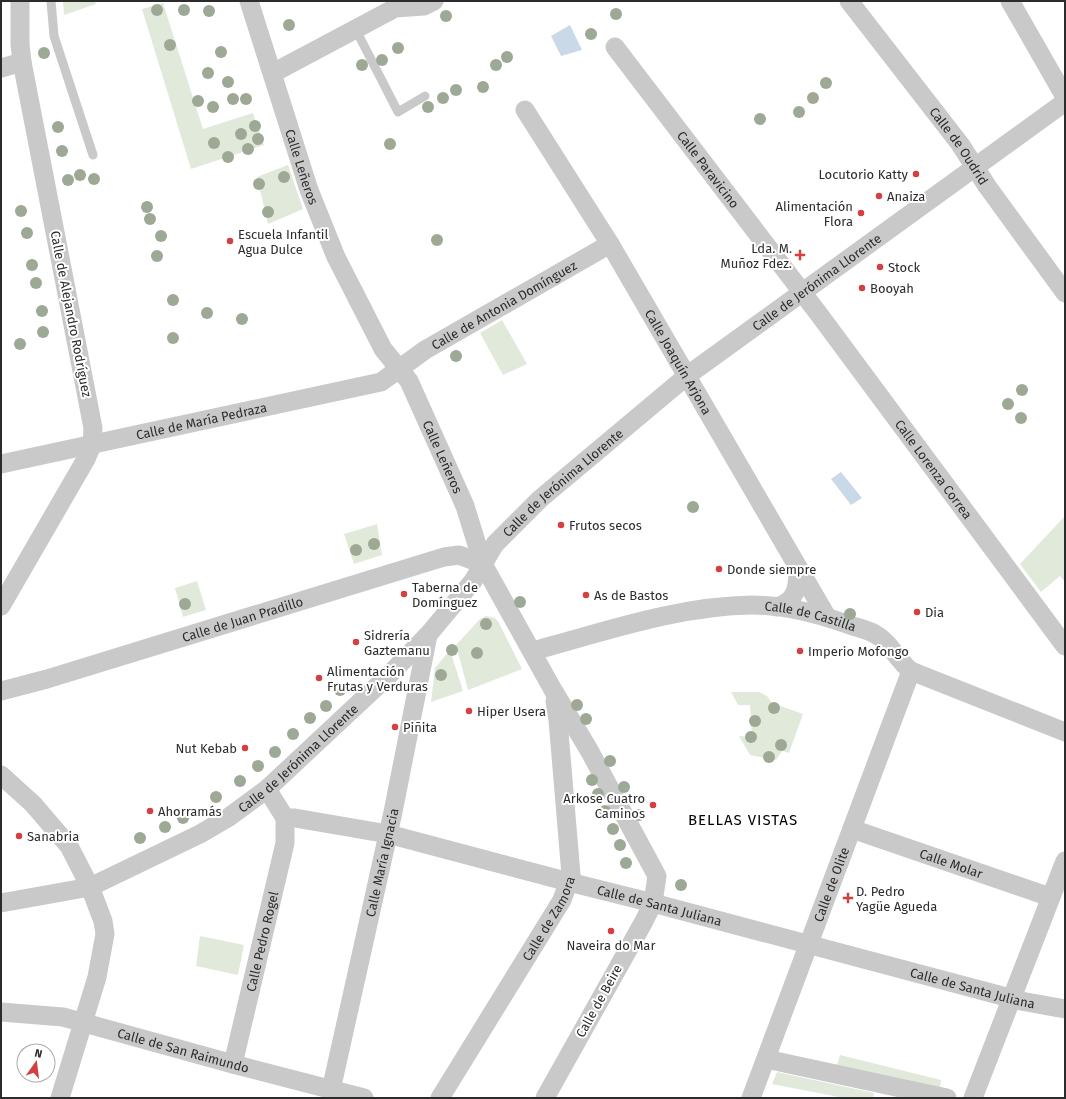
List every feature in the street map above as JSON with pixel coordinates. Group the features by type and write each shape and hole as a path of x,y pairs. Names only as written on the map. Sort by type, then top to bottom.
{"street":[{"name":"Calle de Alejandro Rodríguez","path":"1,606 86,459 92,445 93,428 22,62 20,44 20,1"},
{"name":"Calle Leñeros","path":"249,1 309,190 321,222 362,309 383,349 409,381 466,506 483,564 553,690 589,750 657,876 653,903"},
{"path":"273,73 356,30 398,5 424,6 434,1"},
{"name":"Calle de Oudrid","path":"849,1 960,144 987,186 1065,293"},
{"path":"1010,1 1065,97"},
{"name":"Calle Paravicino","path":"615,47 802,292"},
{"path":"1,68 22,62"},
{"name":"Calle de Jerónima Llorente","path":"1,903 90,887 200,834 229,817 267,789 388,676 428,635 463,594 495,544 526,512 688,375 1065,102"},
{"name":"Calle Joaquín Arjona","path":"525,110 610,244 688,375 696,394 827,617"},
{"name":"Calle de Antonia Domínguez","path":"399,369 425,350 610,244"},
{"name":"Calle Lorenza Correa","path":"802,292 1065,646"},
{"name":"Calle de María Pedraza","path":"1,464 381,382 399,369"},
{"name":"Calle de Juan Pradillo","path":"1,691 54,677 444,557 459,555 483,564"},
{"path":"777,607 786,604 794,594 798,583 798,569"},
{"name":"Calle de Castilla","path":"532,651 656,618 704,608 753,605 777,607 827,617 876,635 888,645 902,664 911,671 1065,732"},
{"name":"Calle María Ignacia","path":"331,1090 388,834 428,635"},
{"name":"Calle de Olite","path":"751,1098 911,671"},
{"name":"Calle de Zamora","path":"440,1098 562,900 571,875 558,720 553,690"},
{"path":"561,764 566,749 574,745 589,750"},
{"path":"1,775 33,804 57,830 69,846 100,910 104,934 97,977 60,1098"},
{"path":"267,789 285,818"},
{"name":"Calle de Santa Juliana","path":"285,818 295,818 388,834 1011,998 1065,1009"},
{"name":"Calle Pedro Rogel","path":"233,1064 285,843 285,818"},
{"name":"Calle Molar","path":"852,829 1050,897"},
{"path":"973,1098 1065,861"},
{"name":"Calle de Beire","path":"545,1098 653,903"},
{"name":"Calle de San Raimundo","path":"1,1012 50,1015 364,1098"},
{"path":"766,1059 947,1098"}],"lane":[{"path":"51,1 54,36 93,155"},
{"path":"356,30 398,112 425,96"}],"shaded area":[{"path":"63,1 95,1 96,4 64,15"},
{"path":"163,3 203,129 253,113 264,145 191,169 142,9"},
{"path":"288,165 303,209 268,224 257,177"},
{"path":"502,320 527,364 503,375 480,333"},
{"path":"1065,516 1065,582 1060,576 1041,592 1020,564"},
{"path":"377,524 382,555 354,564 344,534"},
{"path":"197,581 206,610 183,617 175,588"},
{"path":"486,616 495,618 498,621 522,669 468,690 456,645 480,619"},
{"path":"450,650 463,691 431,702 435,668"},
{"path":"731,692 759,692 767,696 772,703 803,714 789,753 782,751 776,760 750,755 739,736 752,737 750,705 738,705"},
{"path":"200,936 244,945 238,975 196,966"},
{"path":"840,1055 941,1080 940,1087 837,1065"},
{"path":"777,1072 874,1093 873,1098 844,1098 772,1084"}],"water":[{"path":"570,25 582,50 561,56 551,36"},
{"path":"841,472 862,498 851,505 831,479"}],"place":[{"name":"Locutorio Katty","path":"916,174"},
{"name":"Anaiza","path":"879,196"},
{"name":"Alimentación Flora","path":"861,213"},
{"name":"Escuela Infantil Agua Dulce","path":"230,241"},
{"name":"Lda. M. Muñoz Fdez.","path":"800,255"},
{"name":"Stock","path":"880,267"},
{"name":"Booyah","path":"862,288"},
{"name":"Frutos secos","path":"561,525"},
{"name":"Donde siempre","path":"719,569"},
{"name":"Taberna de Domínguez","path":"404,594"},
{"name":"As de Bastos","path":"586,595"},
{"name":"Dia","path":"917,612"},
{"name":"Sidrería Gaztemanu","path":"356,642"},
{"name":"Imperio Mofongo","path":"800,651"},
{"name":"Alimentación Frutas y Verduras","path":"319,678"},
{"name":"Hiper Usera","path":"469,711"},
{"name":"Piñita","path":"395,727"},
{"name":"Nut Kebab","path":"245,748"},
{"name":"Arkose Cuatro Caminos","path":"653,805"},
{"name":"Ahorramás","path":"150,811"},
{"name":"Sanabria","path":"19,836"},
{"name":"D. Pedro Yagüe Agueda","path":"848,898"},
{"name":"Naveira do Mar","path":"611,931"}],"district":[{"name":"BELLAS VISTAS","path":"743,820"}]}
